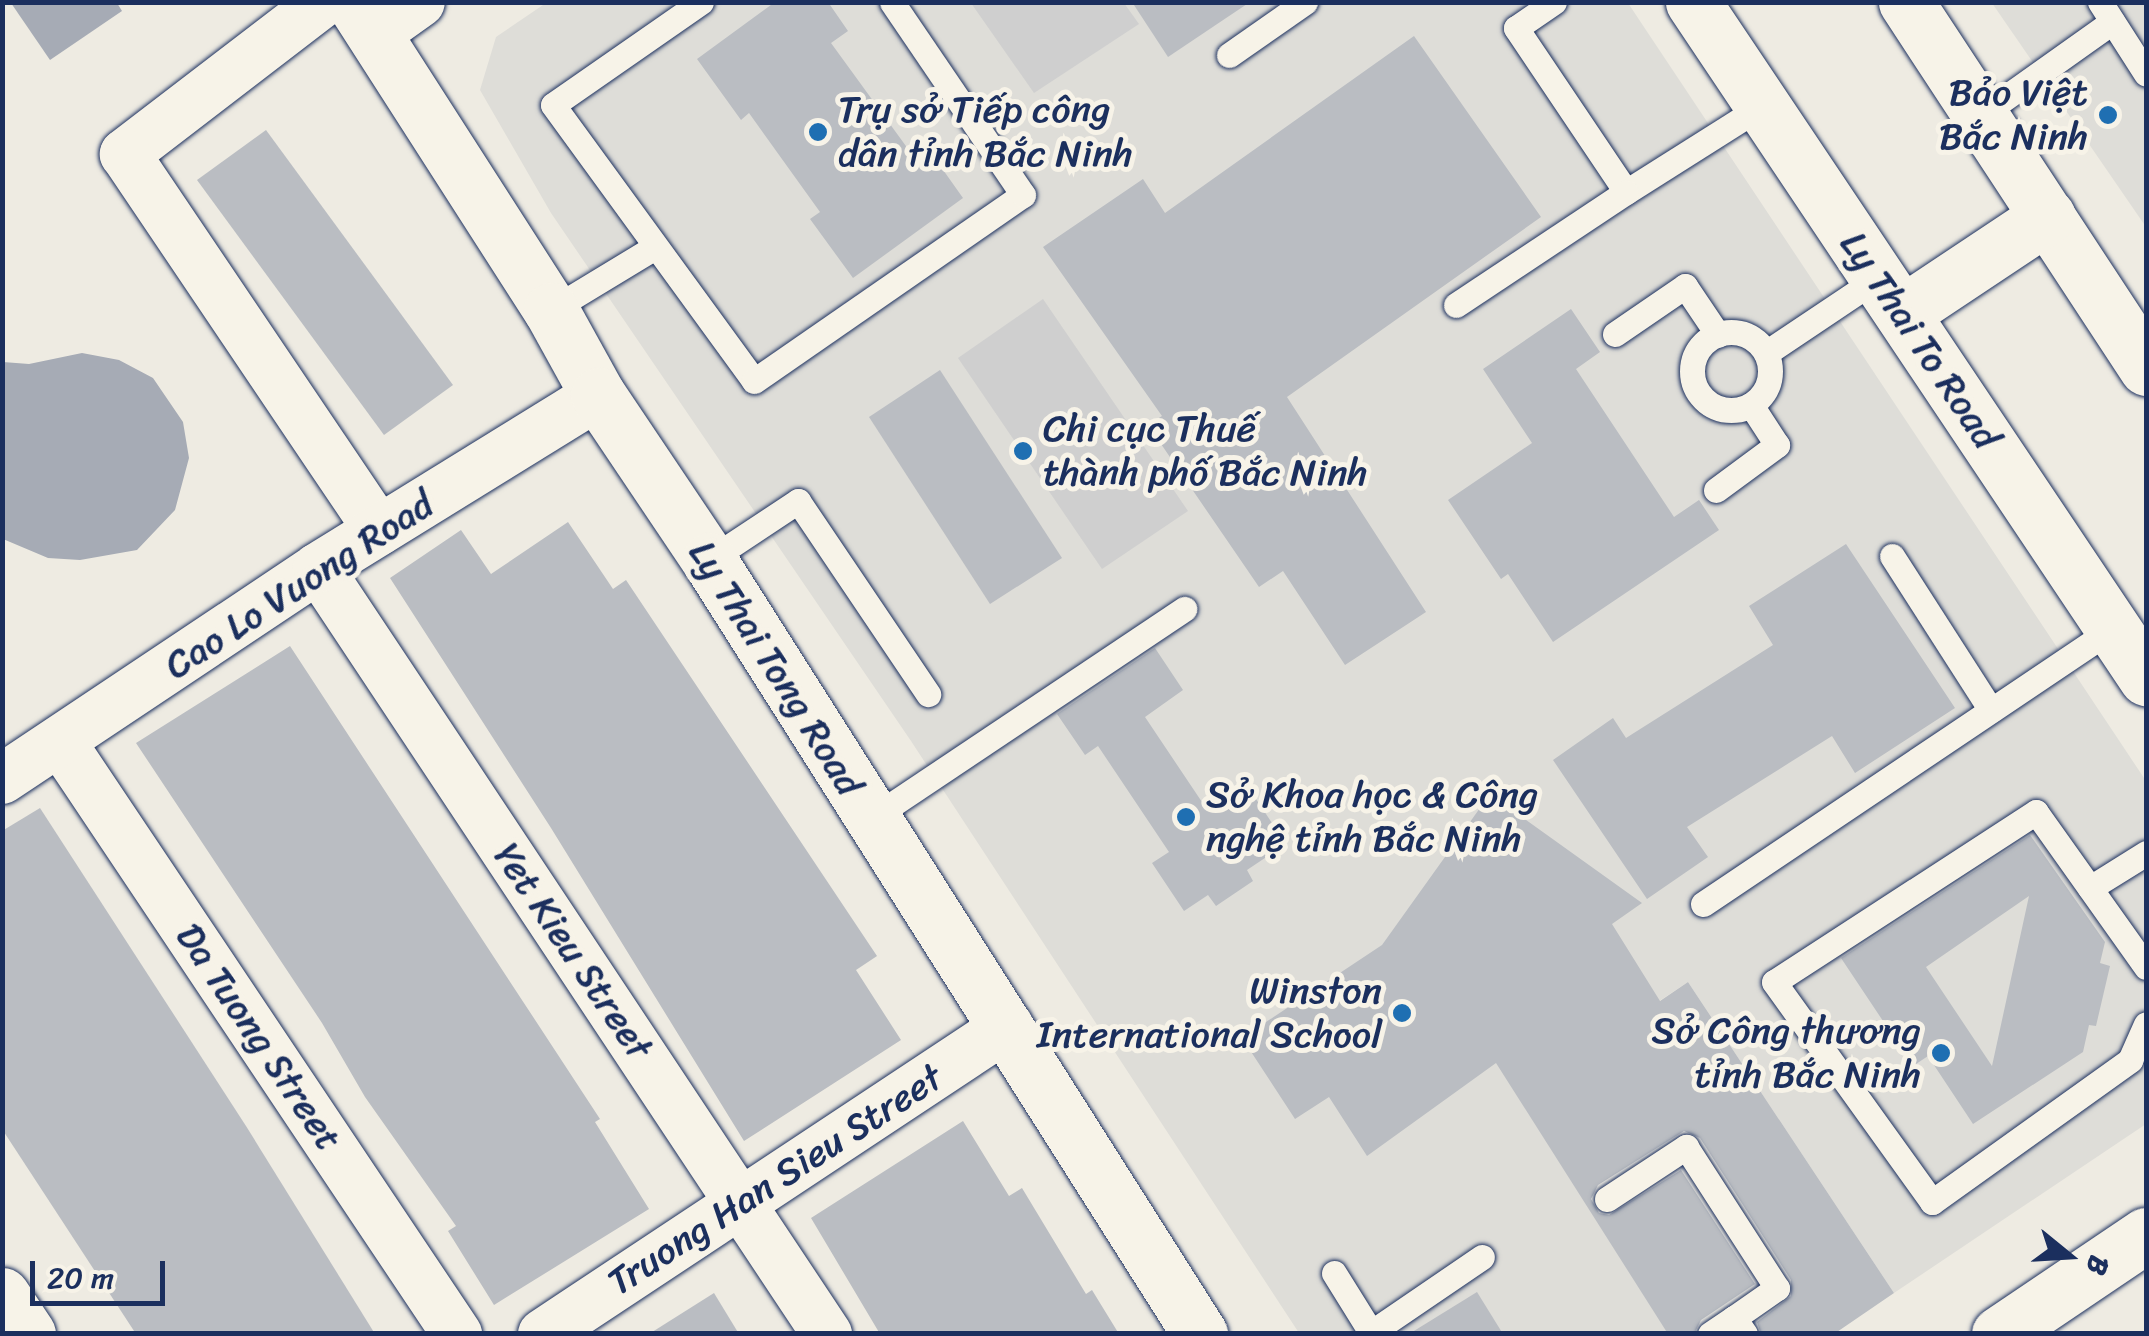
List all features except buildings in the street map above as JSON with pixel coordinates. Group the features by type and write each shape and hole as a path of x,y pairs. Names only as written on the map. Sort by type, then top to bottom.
{"street":[{"path":"323,2 125,154 379,530"},
{"path":"364,18 420,2"},
{"name":"Ly Thai To Road","path":"1693,2 2146,678"},
{"path":"1906,2 2146,368"},
{"name":"Ly Thai Tong Road","path":"364,18 551,310 598,395 709,560 1008,1026 1200,1334"},
{"path":"1890,296 2048,216"},
{"name":"Cao Lo Vuong Road","path":"2,780 318,568 598,395"},
{"name":"Yet Kieu Street","path":"318,568 827,1334"},
{"name":"Da Tuong Street","path":"60,741 458,1334"},
{"name":"Truong Han Sieu Street","path":"543,1334 1008,1026"},
{"path":"2000,1334 2146,1236"},
{"path":"2,1295 28,1334"}],"lane":[{"path":"702,2 553,105 754,382 1023,195 892,2"},
{"path":"1229,55 1305,2"},
{"path":"1554,2 1516,28 1626,192"},
{"path":"1981,114 2106,12 2146,74"},
{"path":"1456,304 1762,106"},
{"path":"551,310 655,246"},
{"path":"1615,334 1685,286 1718,335"},
{"path":"1766,352 1890,296"},
{"path":"1718,335 1748,335 1766,352 1768,383 1751,405 1724,409 1698,392 1692,368 1695,356 1718,335"},
{"path":"1716,490 1777,445 1751,405"},
{"path":"709,560 798,501 928,694"},
{"path":"1892,556 1991,710"},
{"path":"872,818 1184,609"},
{"path":"1704,904 2114,628"},
{"path":"2146,967 2036,812 1774,982 1932,1202 2130,1060 2146,1024"},
{"path":"2090,888 2146,853"},
{"path":"1608,1200 1686,1147 1777,1288 1739,1326 1710,1334"},
{"path":"1334,1273 1372,1333 1482,1257"}],"shaded area":[{"path":"11,3 117,3 122,11 50,60"},
{"path":"546,3 1628,3 2146,781 2146,1124 1894,1293 1688,982 1517,1095 1668,1333 1299,1333 911,741 551,213 480,90 496,37"},
{"path":"971,3 1124,3 1139,24 1034,93"},
{"name":"Bảo Việt Bắc Ninh","path":"1992,3 2146,3 2146,227"},
{"path":"1043,299 1188,511 1102,569 958,358"},
{"path":"82,353 119,360 153,378 183,422 189,458 175,510 137,550 80,560 48,558 3,539 3,362 29,364"}],"place":[{"name":"Bảo Việt Bắc Ninh","path":"2108,115"},
{"name":"Trụ sở Tiếp công dân tỉnh Bắc Ninh","path":"818,132"},
{"name":"Chi cục Thuế thành phố Bắc Ninh","path":"1023,451"},
{"name":"Sở Khoa học & Công nghệ tỉnh Bắc Ninh","path":"1186,817"},
{"name":"Winston International School","path":"1402,1013"},
{"name":"Sở Công thương tỉnh Bắc Ninh","path":"1941,1053"}]}
